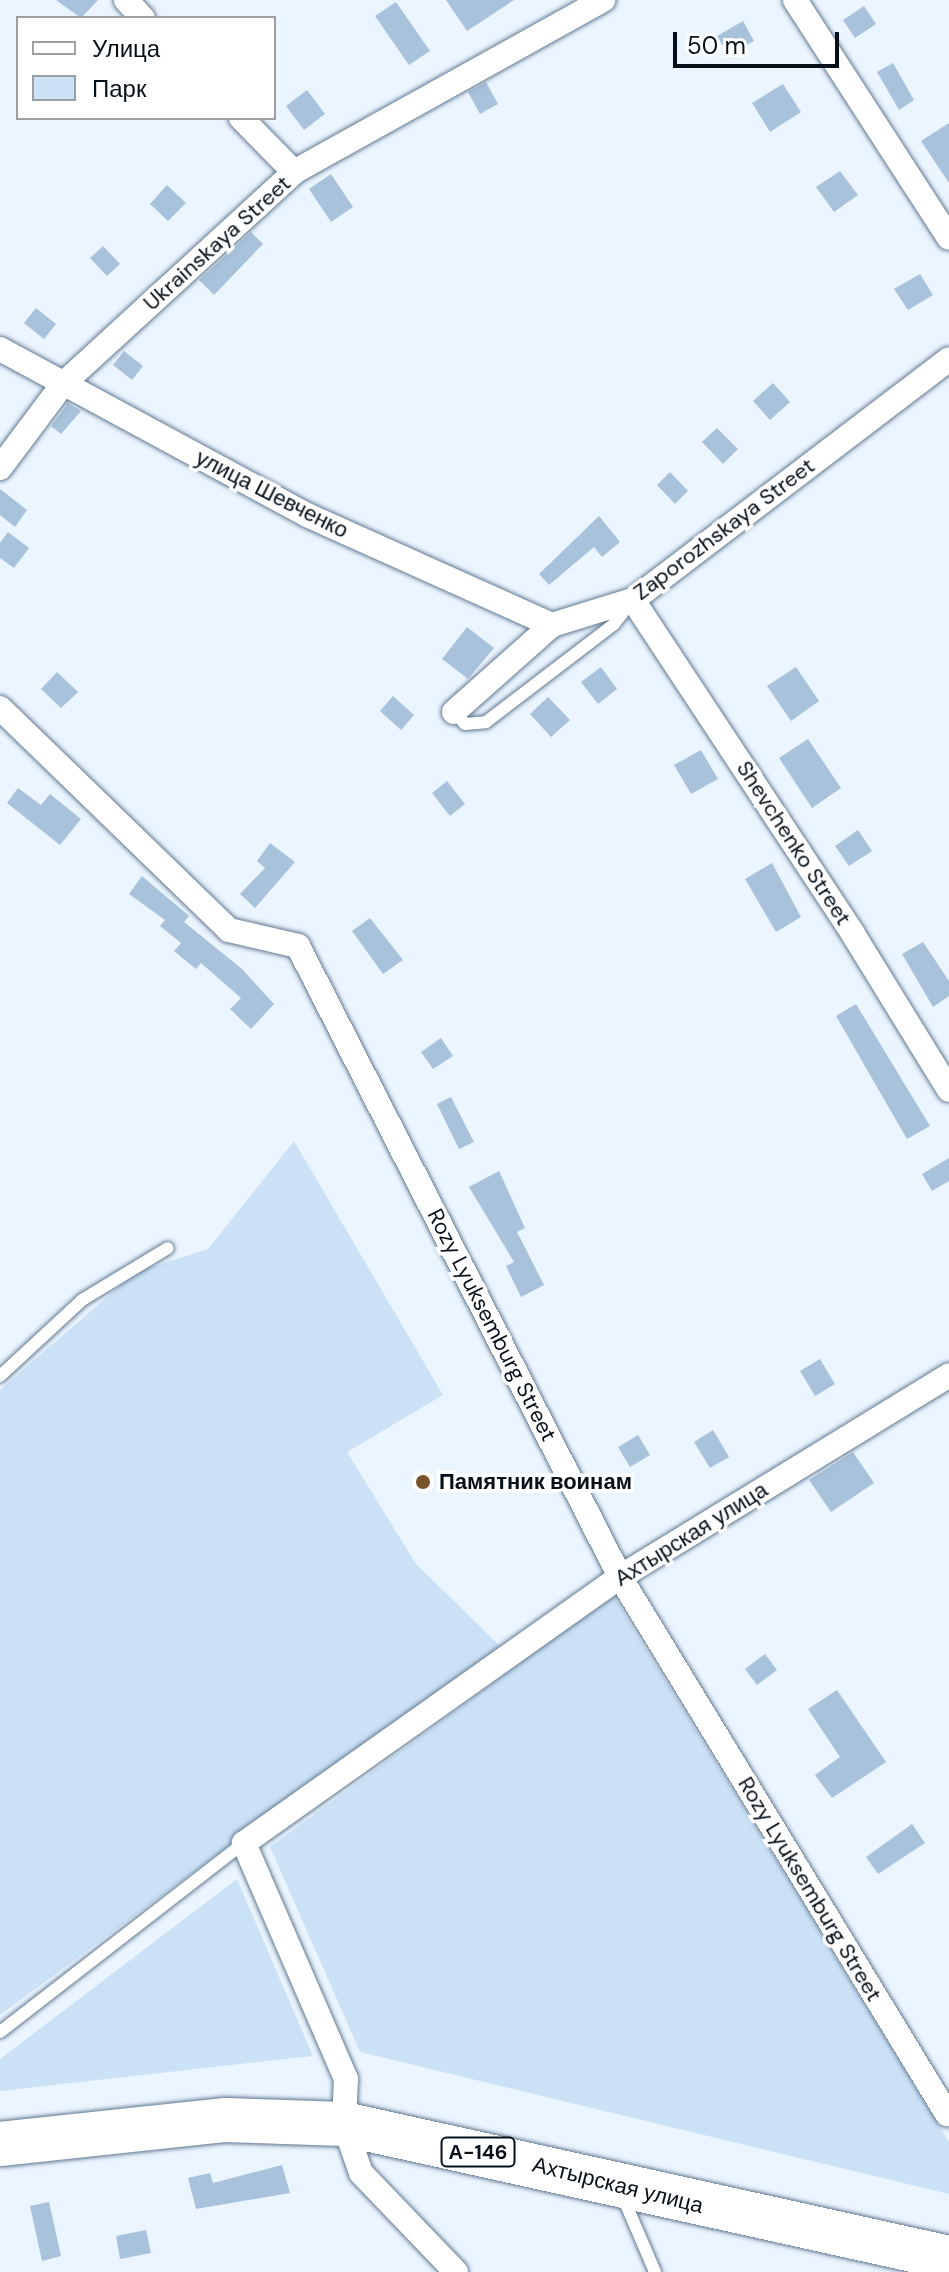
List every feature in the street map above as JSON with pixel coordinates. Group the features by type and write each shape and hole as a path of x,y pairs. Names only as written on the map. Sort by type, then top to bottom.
{"highway":[{"name":"Ахтырская улица","path":"0,2144 226,2120 344,2124 616,2181 678,2201 949,2258"}],"street":[{"path":"126,0 141,16"},
{"name":"Ukrainskaya Street","path":"0,468 63,384 294,172 603,0"},
{"path":"795,0 949,238"},
{"path":"243,120 294,172"},
{"name":"улица Шевченко","path":"0,349 307,515 552,625"},
{"name":"Zaporozhskaya Street","path":"454,712 552,625 633,600 949,359"},
{"name":"Shevchenko Street","path":"633,600 853,934 949,1090"},
{"name":"Rozy Lyuksemburg Street","path":"0,708 229,930 298,946 620,1577 947,2114"},
{"name":"Ахтырская улица","path":"244,1843 620,1577 949,1375"},
{"path":"244,1843 346,2079 344,2124 361,2173 456,2272"}],"lane":[{"path":"454,712 465,724 486,722 614,624 633,600"},
{"path":"0,1376 82,1300 168,1248"},
{"path":"0,2032 244,1843"},
{"path":"616,2181 655,2272"}],"green space":[{"path":"294,1141 443,1395 347,1452 416,1564 500,1646 0,2015 0,1390 136,1272 208,1249"},
{"path":"613,1595 949,2142 949,2194 360,2052 270,1847"},
{"path":"237,1879 313,2056 0,2091 0,2059"}],"building":[{"path":"56,0 98,0 83,16"},
{"path":"446,0 514,0 467,31"},
{"path":"396,2 430,51 409,65 375,16"},
{"path":"864,6 876,24 855,38 843,20"},
{"path":"743,21 754,41 728,55 717,36"},
{"path":"893,63 914,100 899,110 877,72"},
{"path":"486,82 498,104 480,114 468,92"},
{"path":"783,84 801,112 770,132 752,103"},
{"path":"307,90 325,114 304,130 286,106"},
{"path":"949,123 949,183 921,141"},
{"path":"840,171 858,195 834,212 816,187"},
{"path":"331,174 353,207 331,222 309,189"},
{"path":"167,185 186,203 168,221 150,204"},
{"path":"251,232 263,244 214,295 199,280"},
{"path":"103,246 120,264 107,276 90,258"},
{"path":"920,274 933,295 908,310 894,289"},
{"path":"36,308 56,324 44,339 24,323"},
{"path":"124,351 143,366 132,380 113,365"},
{"path":"773,383 790,402 770,420 753,401"},
{"path":"68,403 81,411 61,434 51,426"},
{"path":"717,428 738,449 723,464 702,442"},
{"path":"670,472 688,491 675,504 657,485"},
{"path":"0,489 27,510 15,527 0,515"},
{"path":"599,516 620,542 602,557 594,547 549,585 539,574"},
{"path":"8,532 29,548 14,568 0,558 0,543"},
{"path":"467,627 494,648 468,679 442,659"},
{"path":"601,667 617,689 598,704 581,682"},
{"path":"796,667 819,701 791,721 767,686"},
{"path":"57,672 78,692 61,708 41,689"},
{"path":"393,696 414,715 401,730 380,711"},
{"path":"548,697 570,720 551,737 530,714"},
{"path":"808,739 841,788 812,808 779,758"},
{"path":"701,750 718,779 691,794 674,765"},
{"path":"447,781 465,804 450,816 432,793"},
{"path":"18,788 41,805 50,794 81,819 60,845 7,803"},
{"path":"858,830 872,851 849,866 835,846"},
{"path":"270,843 295,862 255,908 240,894 265,868 257,861"},
{"path":"772,863 801,917 776,932 745,879"},
{"path":"142,876 189,916 184,922 242,969 274,1004 251,1029 230,1009 241,998 201,963 196,969 174,951 181,943 160,926 165,920 129,894"},
{"path":"370,918 403,960 383,974 352,931"},
{"path":"923,942 949,981 949,996 933,1007 902,954"},
{"path":"856,1004 930,1126 907,1139 836,1016"},
{"path":"441,1038 453,1056 433,1069 421,1052"},
{"path":"451,1097 474,1142 459,1149 437,1104"},
{"path":"949,1158 949,1181 932,1191 922,1174"},
{"path":"499,1171 525,1228 517,1232 544,1285 521,1297 506,1266 514,1262 469,1187"},
{"path":"820,1359 835,1384 815,1396 800,1371"},
{"path":"713,1430 729,1457 710,1468 694,1442"},
{"path":"638,1435 650,1455 630,1467 618,1447"},
{"path":"853,1452 874,1483 831,1512 809,1480"},
{"path":"765,1654 777,1670 757,1685 745,1669"},
{"path":"837,1690 886,1762 832,1798 815,1775 840,1757 808,1709"},
{"path":"912,1824 925,1843 878,1874 866,1857"},
{"path":"282,2165 290,2193 196,2209 188,2178 210,2173 213,2183"},
{"path":"49,2202 61,2256 42,2261 30,2206"},
{"path":"146,2230 151,2253 120,2259 116,2236"}],"place":[{"name":"Памятник воинам","path":"423,1482"}]}
